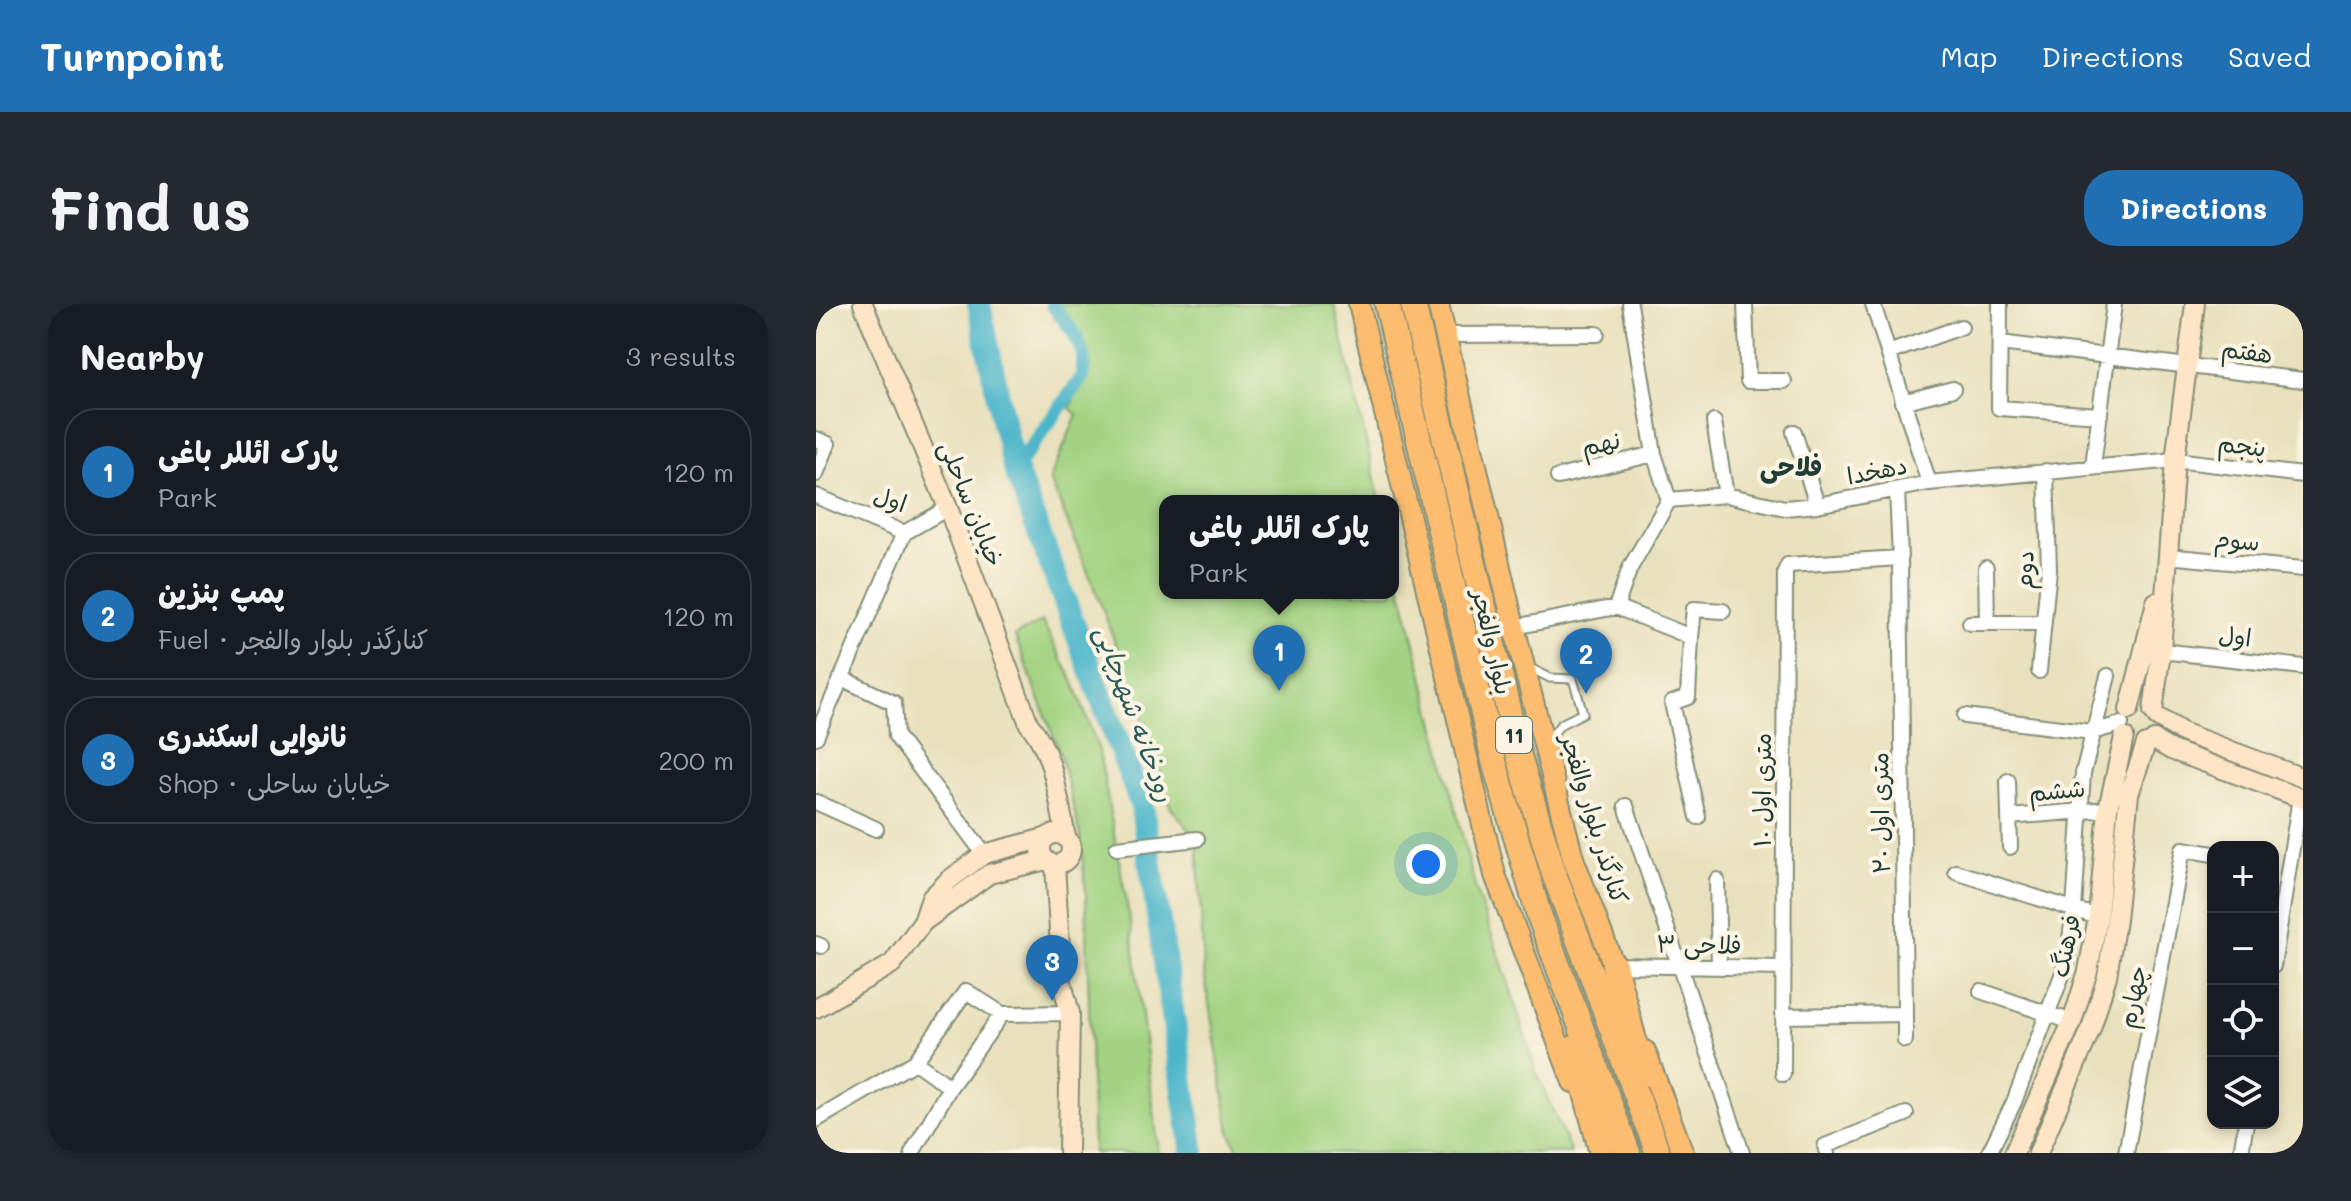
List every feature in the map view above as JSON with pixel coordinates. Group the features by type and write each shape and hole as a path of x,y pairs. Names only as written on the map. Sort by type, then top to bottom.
{"highway":[{"name":"بلوار والفجر","path":"1387,304 1495,765 1539,915 1628,1153"},
{"name":"بلوار والفجر","path":"1413,304 1519,756 1554,874 1658,1153"},
{"path":"1539,915 1601,1153"},
{"path":"1614,965 1665,1153"}],"main road":[{"name":"11","path":"1359,304 1495,875 1601,1153"},
{"name":"کنارگذر بلوار والفجر","path":"1438,304 1514,627 1573,858 1683,1153"}],"street":[{"name":"خیابان ساحلی","path":"863,304 948,508 1029,724 1041,738 1054,778 1054,837"},
{"path":"1616,607 1630,568 1669,500 1654,454 1630,304"},
{"path":"1745,304 1748,381 1784,381"},
{"path":"1873,304 1929,483"},
{"path":"2000,304 1999,408 2100,415"},
{"path":"2093,466 2114,304"},
{"name":"فرهنگ","path":"2155,714 2175,460 2195,304"},
{"path":"1888,353 1961,327"},
{"path":"1444,335 1597,334"},
{"name":"هفتم","path":"2000,343 2303,380"},
{"path":"1902,402 1953,389"},
{"path":"1714,422 1726,495"},
{"path":"1794,432 1817,505"},
{"path":"816,474 822,441"},
{"name":"نهم","path":"1558,477 1654,454"},
{"name":"دهخدا","path":"1669,500 1726,495 1785,508 1817,505 1929,483 2175,460"},
{"name":"پنجم","path":"2175,460 2303,475"},
{"name":"دوم","path":"2039,671 2049,569 2046,471"},
{"name":"۲۰ متری اول","path":"1897,490 1905,1040"},
{"name":"اول","path":"816,496 904,533 948,508"},
{"path":"818,727 904,533"},
{"name":"فرهنگ","path":"2014,1153 2072,1022 2088,971 2098,917 2108,809 2125,723 2167,556"},
{"name":"سوم","path":"2167,556 2303,569"},
{"name":"۱۰ متری اول","path":"1783,1074 1785,572 1788,565 1900,558"},
{"path":"1986,568 1987,623"},
{"path":"1514,627 1616,607 1691,637"},
{"path":"1698,817 1672,703 1688,697 1694,609 1723,611"},
{"path":"1970,623 2044,623"},
{"name":"اول","path":"2161,651 2303,667"},
{"path":"1989,1153 2014,1102 2067,962 2074,909 2083,773 2108,676"},
{"path":"841,678 894,703 896,736 984,854"},
{"path":"1965,716 2092,732 2125,723 2141,706 2184,733 2303,778"},
{"path":"2150,742 2159,729 2155,714"},
{"path":"2125,723 2134,744 2150,742 2302,802 2279,931"},
{"name":"فرهنگ","path":"2038,1153 2091,1029 2107,976 2129,794 2150,742"},
{"path":"2008,781 2010,847"},
{"path":"816,802 876,829"},
{"path":"1626,806 1742,1153"},
{"name":"ششم","path":"2009,817 2108,809"},
{"path":"1054,837 1041,847 1055,861 1062,983 1070,1013 1068,1153"},
{"path":"816,1008 892,964 923,922 989,874 1055,861 1071,846 1054,837 984,854 931,898 923,922"},
{"path":"1117,848 1197,839"},
{"name":"چهارم","path":"2126,1153 2183,849 2207,853"},
{"path":"2279,865 2290,866"},
{"path":"1956,872 2098,917"},
{"path":"1717,880 1719,967"},
{"name":"فلاحی ۳","path":"1614,965 1784,968"},
{"path":"816,1120 915,1062 966,991 1002,1014 1070,1013"},
{"path":"1981,991 2072,1022"},
{"path":"914,1152 950,1087 1002,1014"},
{"path":"1784,1016 1905,1014"},
{"path":"915,1062 950,1087"},
{"path":"1827,1153 1825,1146 1906,1114"},
{"path":"2241,1153 2245,1129"}],"lane":[{"path":"1524,663 1550,678 1573,679 1583,713 1561,724 1544,746"}],"green space":[{"path":"1057,304 1334,304 1379,495 1159,495 1159,599 1399,599 1399,579 1476,891 1535,1069 1571,1153 1239,1153 1230,1132 1204,973 1197,839 1171,808 1148,732 1050,479 1077,415 1070,408 1090,366 1085,345"},
{"path":"1042,621 1074,683 1099,751 1131,927 1159,1153 1093,1153 1086,895 1080,834 1060,753 1015,636"}],"waterway":[{"name":"رودخانه شهرچایی","path":"979,304 1015,469 1142,806 1193,1153"},
{"path":"1015,469 1083,376 1083,354 1074,333 1052,304"}],"place":[{"name":"پارک ائللر باغی","path":"1279,691"},
{"name":"پمپ بنزین","path":"1586,694"},
{"name":"نانوایی اسکندری","path":"1052,1001"}],"district":[{"name":"فلاحی","path":"1791,467"}]}
